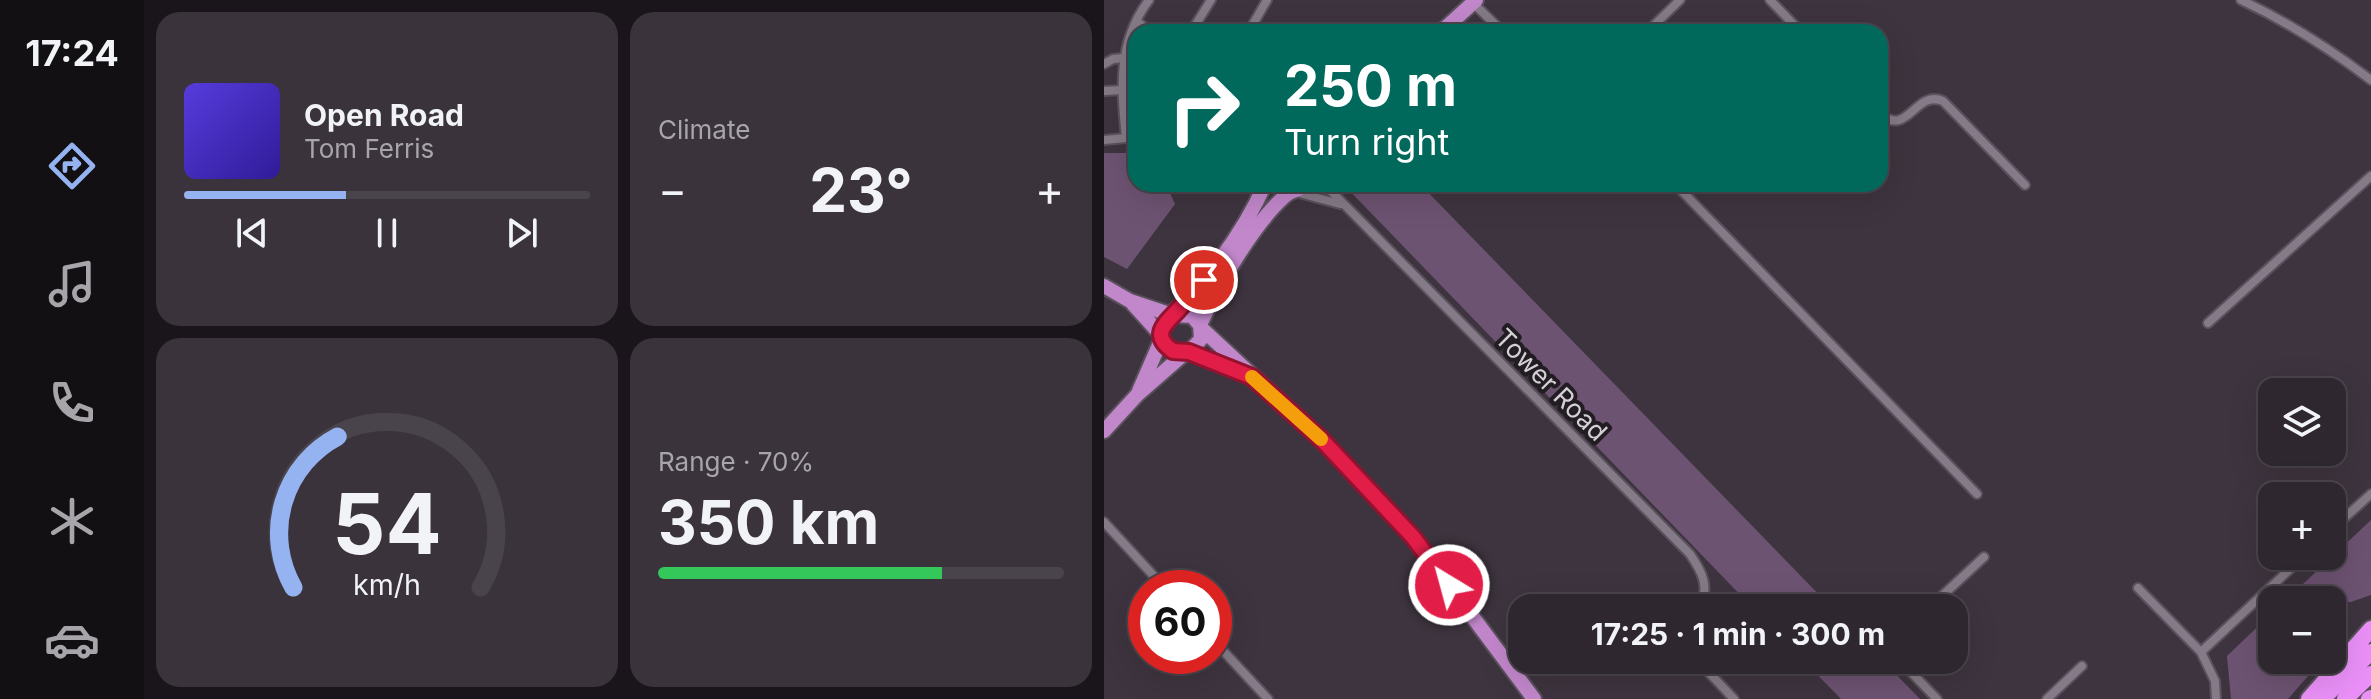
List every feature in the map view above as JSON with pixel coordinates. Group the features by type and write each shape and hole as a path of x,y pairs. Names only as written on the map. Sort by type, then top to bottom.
{"highway":[{"path":"2309,699 2371,629"},
{"path":"2322,699 2371,652"},
{"path":"2345,699 2371,674"}],"main road":[{"path":"1450,24 1475,1"},
{"path":"1137,395 1162,336 1164,323 1204,280 1244,224 1261,192"},
{"path":"1104,430 1137,395 1198,345 1201,326 1227,273 1265,219 1294,192"},
{"path":"1104,286 1130,301 1173,315 1186,313 1322,440 1413,537 1534,699"},
{"path":"1130,301 1162,336 1168,348 1252,377"}],"street":[{"path":"1135,24 1149,0"},
{"path":"1196,24 1211,0"},
{"path":"1253,24 1267,0"},
{"path":"1655,24 1680,0"},
{"path":"1770,0 1793,24"},
{"path":"2241,0 2334,51 2371,80"},
{"path":"1475,1 1496,24"},
{"path":"1136,21 1140,24"},
{"path":"1128,44 1123,58 1122,90 1128,122"},
{"path":"1104,64 1123,58"},
{"path":"1104,91 1122,90"},
{"path":"1888,118 1898,120 1907,116 1927,98 1943,101 2025,185"},
{"path":"1104,140 1128,138"},
{"path":"2208,323 2371,176"},
{"name":"Tower Road","path":"1302,192 1341,204"},
{"name":"Tower Road","path":"1331,192 1690,554 1705,578 1704,594"},
{"path":"1683,192 1977,494"},
{"path":"2346,516 2371,494"},
{"path":"1104,522 1148,570"},
{"path":"1944,594 1984,557"},
{"path":"2201,652 2289,570"},
{"path":"2138,588 2201,652 2215,681 2216,699"},
{"path":"1232,660 1268,699"},
{"path":"2047,699 2082,666"},
{"path":"1710,674 1734,699"},
{"path":"1913,674 1937,699"}],"shaded area":[{"path":"1104,153 1128,153 1128,192 1170,192 1175,204 1127,269 1104,257"},
{"path":"1351,192 1428,192 1818,594 1739,594"},
{"path":"2371,520 2371,595 2346,602 2346,586 2301,586 2318,570 2346,570 2346,544"},
{"path":"2258,626 2258,674 2310,674 2288,699 2231,699 2227,656"},
{"path":"1817,674 1896,674 1920,699 1841,699"}],"slow traffic":[{"path":"1252,377 1321,439"}],"route":[{"path":"1204,280 1164,323 1161,335 1164,344 1173,351 1189,352 1252,377 1322,440 1413,537 1449,585"}]}
